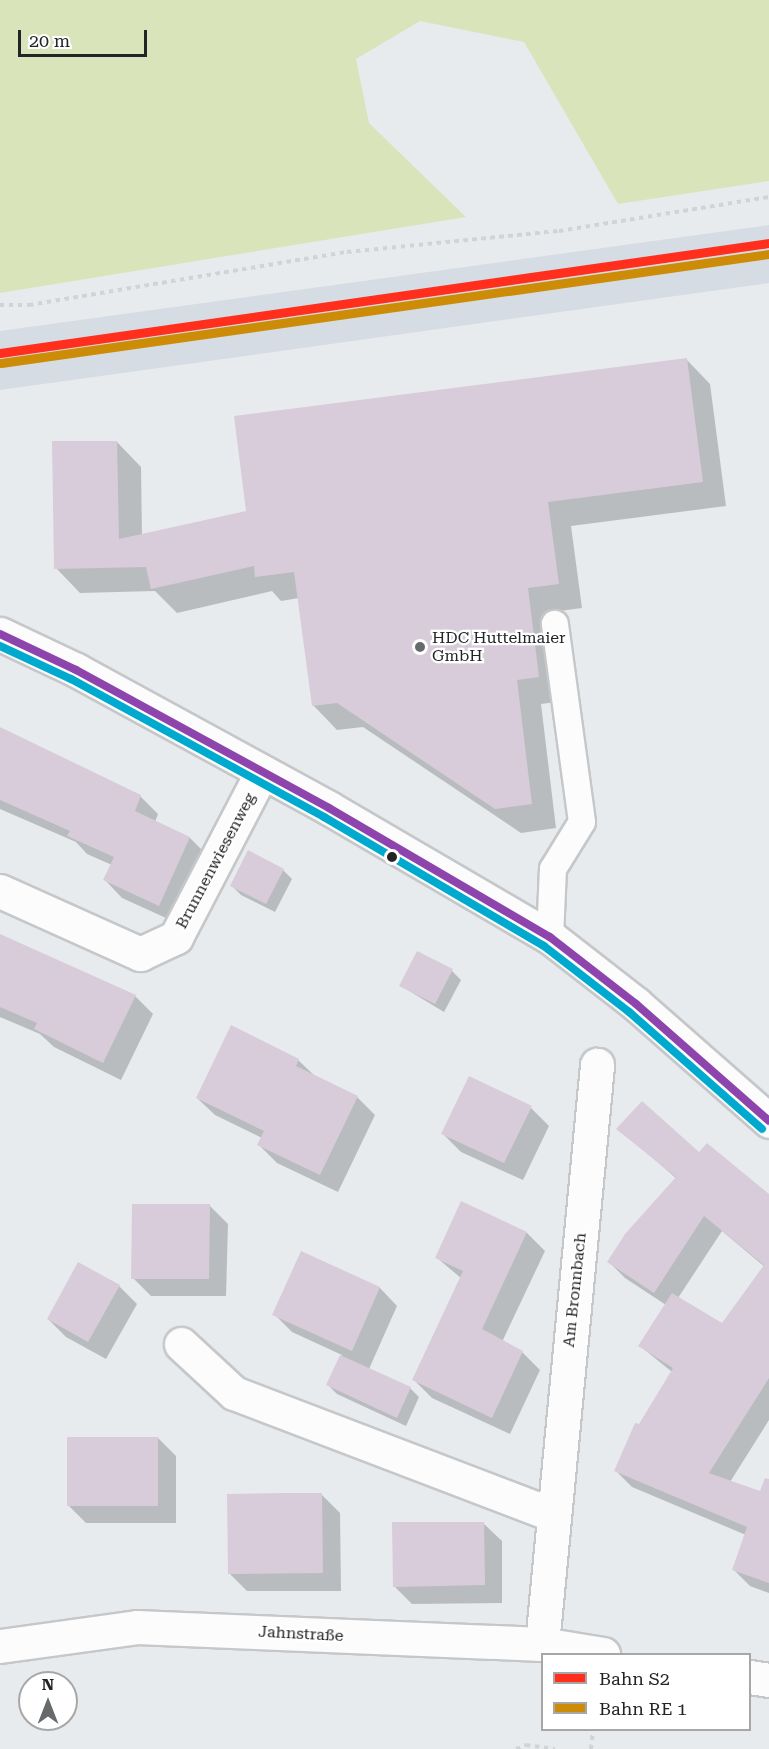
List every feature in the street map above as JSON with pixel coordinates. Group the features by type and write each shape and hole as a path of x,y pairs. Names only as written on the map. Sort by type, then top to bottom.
{"street":[{"path":"0,634 76,670 262,772 550,937 636,1004 769,1121"},
{"name":"Brunnenwiesenweg","path":"0,891 140,954 176,937 262,772"},
{"name":"Am Bronnbach","path":"542,1644 597,1065"},
{"path":"182,1344 234,1393 553,1515"},
{"name":"Jahnstraße","path":"5,1641 137,1627 542,1644 597,1653"},
{"path":"751,1677 769,1680"}],"lane":[{"path":"550,937 553,870 582,822 555,624"}],"path":[{"path":"0,305 29,305 347,252 559,231 769,197"},
{"path":"591,1749 593,1731"},
{"path":"516,1749 526,1745 555,1749"}],"shaded area":[{"path":"769,225 769,283 0,390 0,331"}],"green space":[{"path":"0,0 769,0 769,181 618,204 524,42 420,21 356,59 369,123 466,217 0,293"}],"building":[{"path":"687,358 703,482 548,502 559,584 528,588 539,677 517,680 532,804 495,809 337,703 312,706 294,572 255,577 254,566 151,589 146,567 54,569 52,441 117,441 119,539 246,511 234,416"},
{"path":"0,727 141,795 135,811 190,837 159,906 103,880 114,857 67,836 70,831 0,800"},
{"path":"248,850 284,869 266,904 230,886"},
{"path":"0,934 136,995 103,1063 34,1029 37,1023 0,1007"},
{"path":"417,951 453,969 435,1004 399,986"},
{"path":"231,1025 299,1059 296,1066 358,1096 320,1175 257,1145 264,1131 196,1098"},
{"path":"469,1076 532,1106 504,1163 441,1134"},
{"path":"642,1101 699,1152 707,1143 769,1194 769,1378 709,1473 760,1491 765,1478 769,1479 769,1583 732,1570 747,1527 614,1471 635,1423 639,1424 673,1368 638,1346 672,1293 722,1323 764,1265 704,1216 654,1293 607,1262 625,1234 676,1177 616,1129"},
{"path":"461,1201 527,1232 482,1329 523,1351 492,1418 412,1380 463,1271 435,1258"},
{"path":"132,1204 210,1204 209,1279 131,1279"},
{"path":"301,1251 380,1287 352,1351 272,1315"},
{"path":"78,1262 120,1285 88,1342 47,1319"},
{"path":"340,1355 411,1387 397,1418 326,1385"},
{"path":"67,1437 158,1437 158,1506 67,1506"},
{"path":"322,1493 323,1573 228,1574 227,1494"},
{"path":"392,1522 484,1522 485,1585 393,1587"}],"rail line":[{"name":"S2","path":"0,353 769,243"}],"transit line":[{"path":"1,363 769,254"},
{"path":"0,634 76,670 329,808 550,937 636,1004 769,1121"},
{"path":"0,646 71,679 324,817 544,946 629,1012 762,1129"}],"place":[{"name":"HDC Huttelmaier GmbH","path":"420,647"}]}
